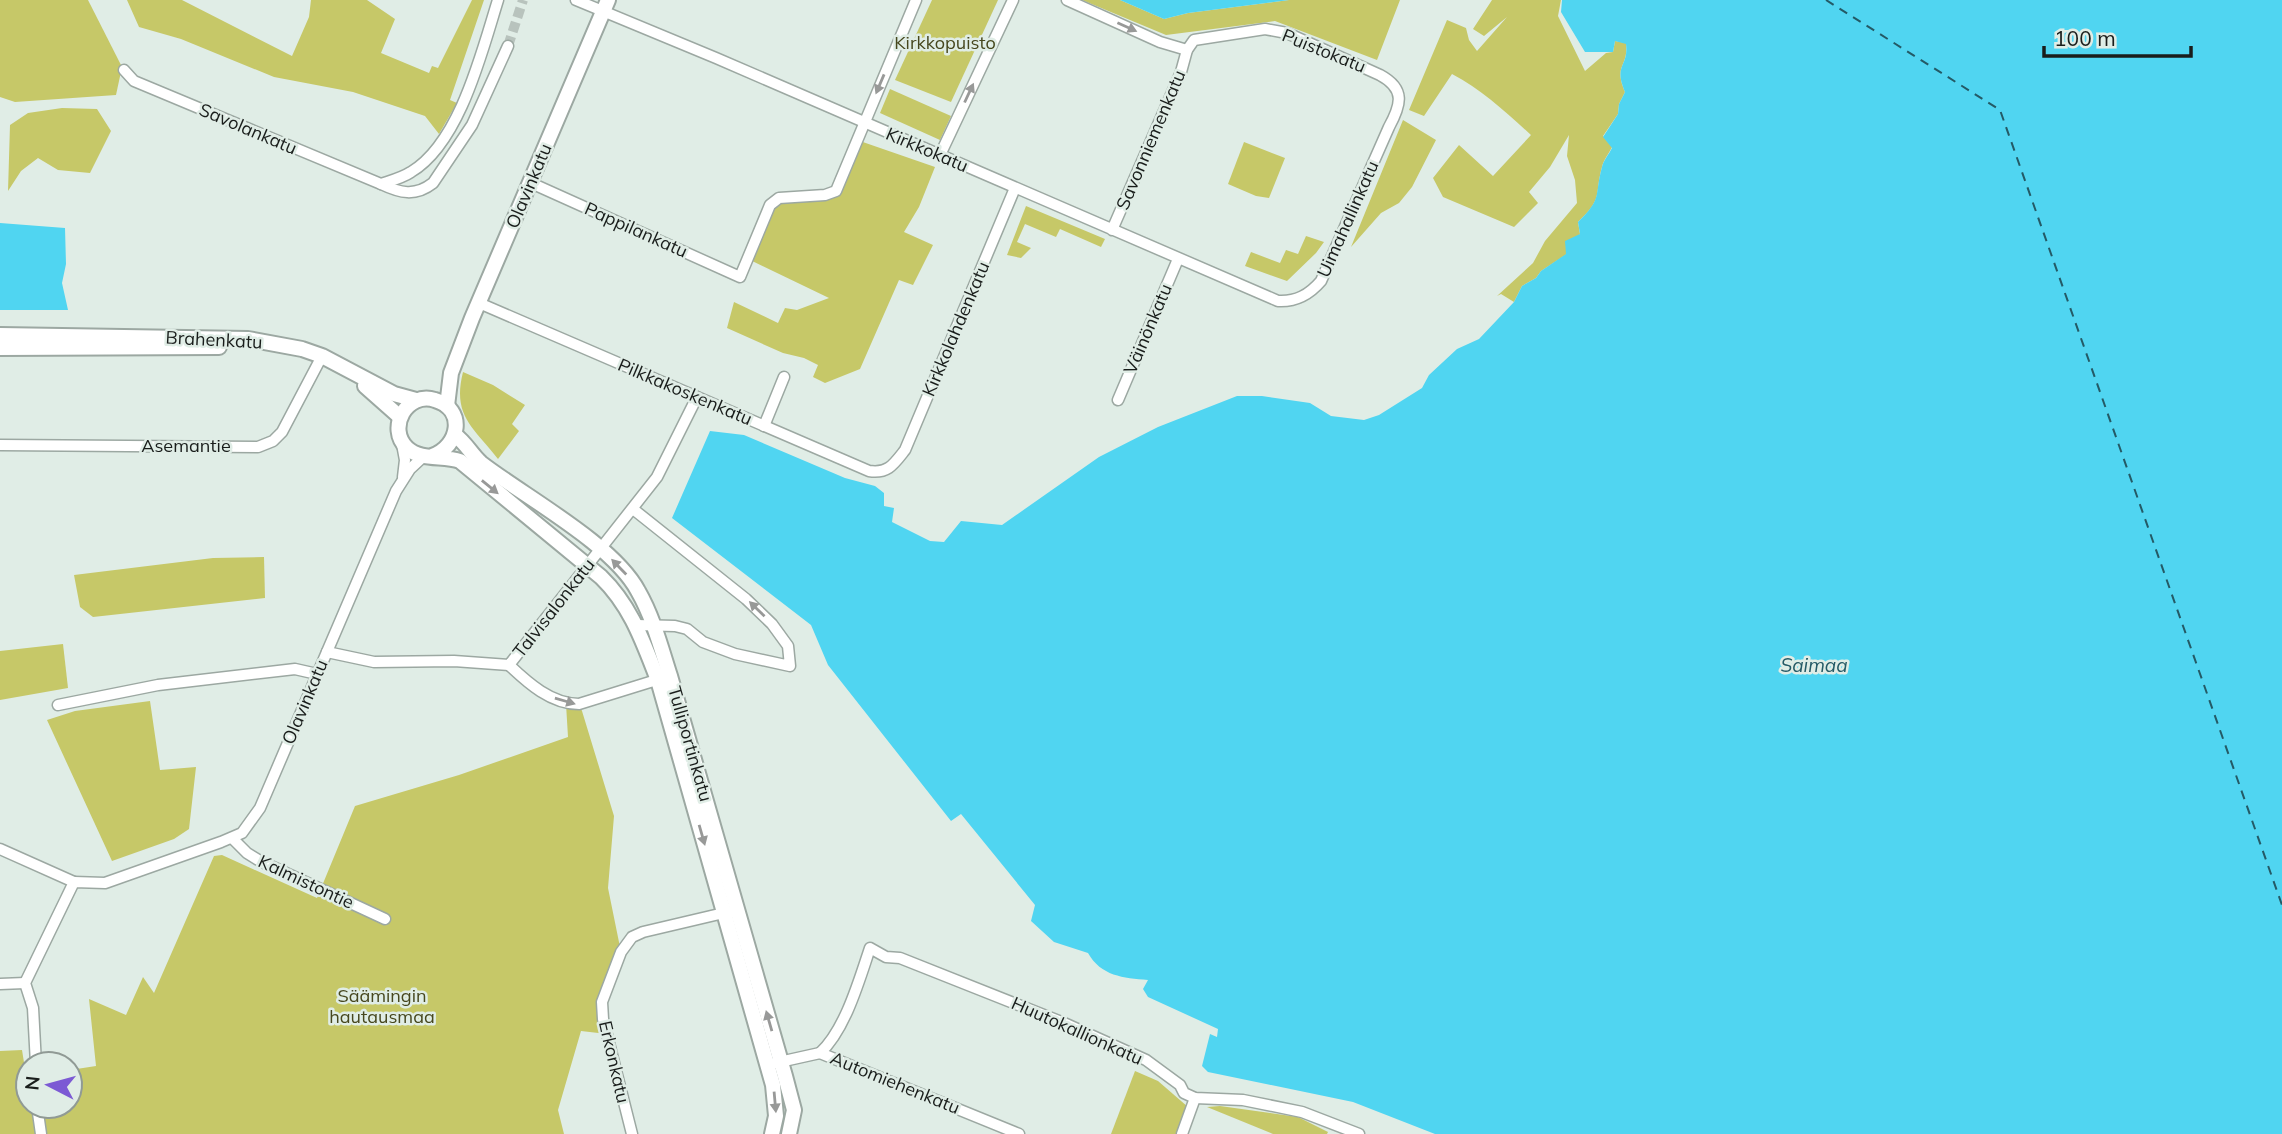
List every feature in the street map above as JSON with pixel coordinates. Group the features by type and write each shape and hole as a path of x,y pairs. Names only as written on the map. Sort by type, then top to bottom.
{"main road":[{"name":"Olavinkatu","path":"446,406 451,373 479,303 606,6"},
{"name":"Brahenkatu","path":"0,335 248,339 302,349 394,394 423,399"},
{"name":"Brahenkatu","path":"0,348 249,348 321,359 363,384 400,416"},
{"name":"Olavinkatu","path":"423,399 451,373"},
{"path":"423,399 446,406 455,419 455,435 447,448 428,456 415,453 401,440 400,416 404,410 423,399"},
{"name":"Tulliportinkatu","path":"455,435 481,463 601,548 638,589 653,625 664,678 774,1063 794,1110 789,1134"},
{"name":"Tulliportinkatu","path":"428,456 448,456 460,461 587,565 621,598 664,678"},
{"name":"Tulliportinkatu","path":"773,1134 776,1116 774,1063"}],"street":[{"path":"378,183 410,173 432,154 466,99 498,0"},
{"name":"Kirkkokatu","path":"576,0 606,6 864,123 1278,301"},
{"path":"864,123 916,0"},
{"path":"940,155 1013,0"},
{"path":"1067,0 1160,42 1187,50"},
{"name":"Puistokatu","path":"1187,50 1194,40 1205,36 1265,29 1287,33 1390,80 1399,95 1398,114"},
{"path":"410,173 410,180 417,192 433,183 472,125 508,46"},
{"name":"Savonniemenkatu","path":"1112,230 1181,72 1187,50"},
{"name":"Savolankatu","path":"124,70 134,81 398,192 417,192"},
{"name":"Uimahallinkatu","path":"1278,301 1301,298 1321,281 1389,127 1398,114"},
{"name":"Pappilankatu","path":"531,183 740,277 770,205 779,198 825,195 836,191 864,123"},
{"name":"Kirkkolahdenkatu","path":"892,467 905,450 1015,188"},
{"name":"Väinönkatu","path":"1118,400 1178,259"},
{"name":"Pilkkakoskenkatu","path":"479,303 869,471 878,472 892,467"},
{"name":"Asemantie","path":"0,445 258,447 273,441 282,432 321,359"},
{"path":"764,426 783,377"},
{"name":"Talvisalonkatu","path":"327,652 374,662 454,661 509,665 657,477 697,397"},
{"name":"Olavinkatu","path":"401,440 405,460 402,481"},
{"name":"Olavinkatu","path":"232,838 242,833 260,808 402,481 410,469 428,456"},
{"path":"633,509 746,599 772,624 788,646 790,666 735,654 703,642 687,629 636,625"},
{"path":"509,665 536,688 566,704 579,704 664,678"},
{"path":"58,705 158,685 240,675 295,669 317,674"},
{"path":"0,849 74,882 105,883 232,838"},
{"name":"Kalmistontie","path":"232,838 260,861 385,919"},
{"path":"35,1050 33,1008 25,983 74,882"},
{"name":"Erkonkatu","path":"632,1134 603,1019 602,1002 621,952 632,937 643,932 731,912"},
{"name":"Huutokallionkatu","path":"820,1054 831,1043 839,1029 870,948 886,957 900,958 1114,1045 1146,1060 1180,1085 1184,1093 1195,1098"},
{"path":"0,984 25,983"},
{"name":"Automiehenkatu","path":"774,1063 820,1054 1019,1134"},
{"path":"1182,1134 1195,1098 1243,1100 1302,1112 1334,1130 1359,1134"}],"green space":[{"path":"0,0 88,0 122,67 116,95 15,102 0,97"},
{"path":"127,0 182,0 292,56 309,17 311,0 367,0 395,19 381,53 429,73 432,66 438,68 472,0 484,0 450,100 457,103 439,134 425,116 353,92 274,77 181,39 139,27"},
{"name":"Kirkkopuisto","path":"932,0 998,0 951,102 895,80"},
{"path":"1082,0 1120,0 1164,19 1188,13 1289,0 1400,0 1377,60 1275,21 1166,35"},
{"path":"1492,0 1561,0 1558,16 1585,71 1606,53 1613,52 1615,41 1626,43 1621,71 1625,92 1618,114 1603,136 1612,147 1603,164 1595,201 1578,222 1580,234 1567,254 1522,286 1514,302 1501,294 1497,296 1533,263 1545,241 1577,203 1575,180 1567,156 1569,135 1550,167 1529,192 1538,203 1514,227 1443,197 1433,178 1459,145 1493,176 1531,135 1484,94 1452,74 1424,116 1409,110 1447,20 1466,28 1469,40 1477,51 1507,17 1484,36 1473,29"},
{"path":"890,89 951,116 940,140 880,113"},
{"path":"62,108 97,109 111,131 90,173 58,170 38,158 21,171 8,191 10,125 28,113"},
{"path":"1403,120 1436,140 1412,187 1399,203 1381,213 1351,247"},
{"path":"857,140 935,167 919,207 904,232 933,245 913,285 899,280 860,369 825,383 813,377 818,365 727,328 734,302 778,323 785,308 797,310 829,298 748,259 779,198 835,191"},
{"path":"1244,142 1285,158 1269,198 1256,196 1228,184"},
{"path":"1026,206 1105,239 1101,247 1060,229 1056,237 1025,224 1017,242 1031,248 1021,258 1007,255"},
{"path":"1306,236 1324,242 1287,281 1245,266 1251,252 1280,263 1286,250 1298,254"},
{"path":"463,372 493,385 525,405 512,424 519,431 498,459 467,420 460,400"},
{"path":"264,557 265,598 93,617 80,607 74,575 213,558"},
{"path":"63,644 68,688 0,700 0,651"},
{"path":"150,701 160,770 196,767 189,829 174,839 112,861 47,720 75,711"},
{"name":"Säämingin hautausmaa","path":"566,704 579,704 614,816 608,888 621,952 602,1002 607,1034 581,1031 558,1110 564,1134 0,1134 0,1051 14,1050 14,1120 84,1120 84,1068 96,1066 89,999 126,1015 143,977 154,993 214,856 222,855 317,898 355,806 459,775 568,737"},
{"path":"1135,1071 1158,1081 1188,1107 1176,1134 1111,1134"},
{"path":"1220,1106 1298,1117 1328,1132 1273,1134 1207,1107"}],"water":[{"path":"1120,0 1289,0 1188,13 1164,19"},
{"name":"Saimaa","path":"1562,0 2282,0 2282,1134 1435,1134 1353,1102 1208,1072 1202,1066 1210,1034 1217,1037 1218,1029 1148,997 1143,989 1148,980 1121,977 1106,971 1093,961 1088,953 1054,942 1031,921 1035,905 961,814 951,821 828,665 811,625 672,518 710,431 744,435 845,478 875,486 884,493 884,506 894,508 892,522 930,541 944,542 961,521 1002,525 1099,457 1158,427 1237,396 1262,396 1310,403 1331,416 1364,420 1379,415 1422,388 1429,375 1457,349 1479,339 1514,302 1522,286 1566,254 1565,241 1580,234 1578,222 1594,202 1603,165 1612,148 1603,137 1618,114 1625,92 1621,71 1626,44 1615,41 1613,52 1585,52 1561,12"},
{"path":"0,223 65,228 66,264 62,283 68,310 0,310"}],"ferry route":[{"path":"1826,0 2000,110 2282,905"}],"tunnel":[{"path":"508,46 523,0"}]}
